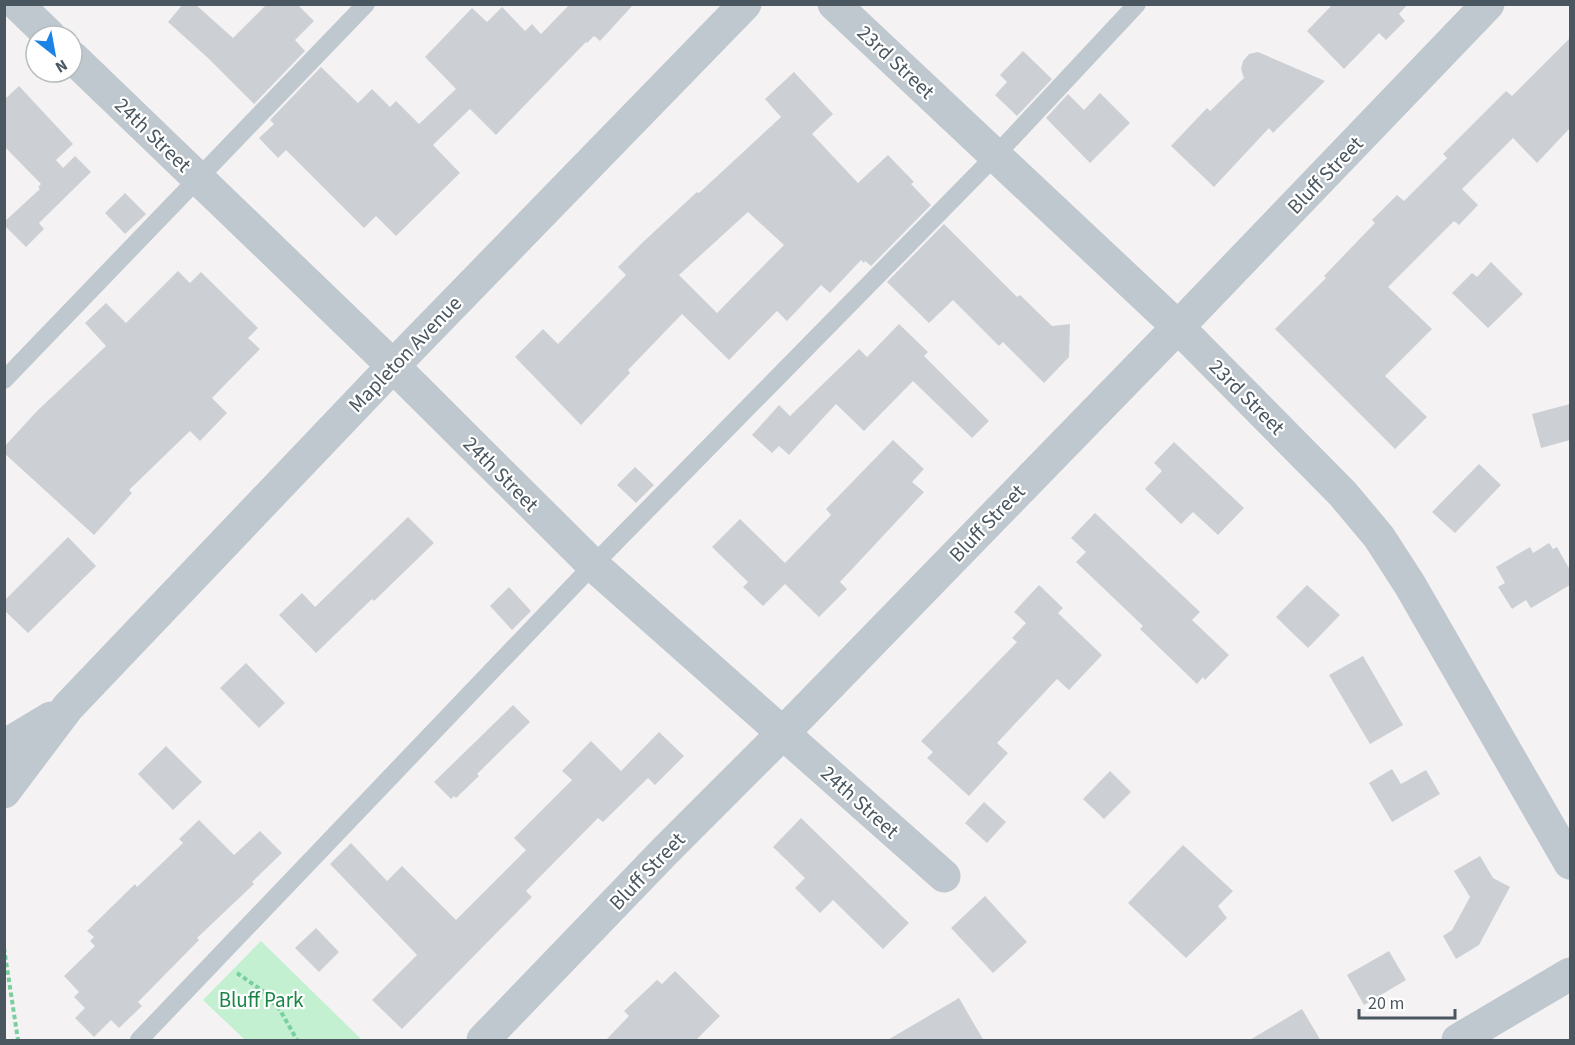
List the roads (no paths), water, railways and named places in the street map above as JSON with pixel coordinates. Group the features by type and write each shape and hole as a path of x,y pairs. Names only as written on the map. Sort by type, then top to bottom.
{"street":[{"path":"17,4 38,24"},
{"name":"Mapleton Avenue","path":"4,792 68,707 393,366 745,4"},
{"name":"23rd Street","path":"834,4 1178,327 1343,494 1379,537 1410,585 1570,863"},
{"name":"Bluff Street","path":"483,1041 665,851 1178,327 1488,4"},
{"name":"24th Street","path":"84,69 393,366 593,565 944,876"},
{"name":"Mapleton Avenue","path":"4,746 68,707"},
{"path":"1458,1041 1570,974"}],"lane":[{"path":"4,381 200,180 366,4"},
{"path":"139,1041 593,565 995,156 1137,4"}],"park label":[{"name":"Bluff Park","path":"261,1000"}]}
